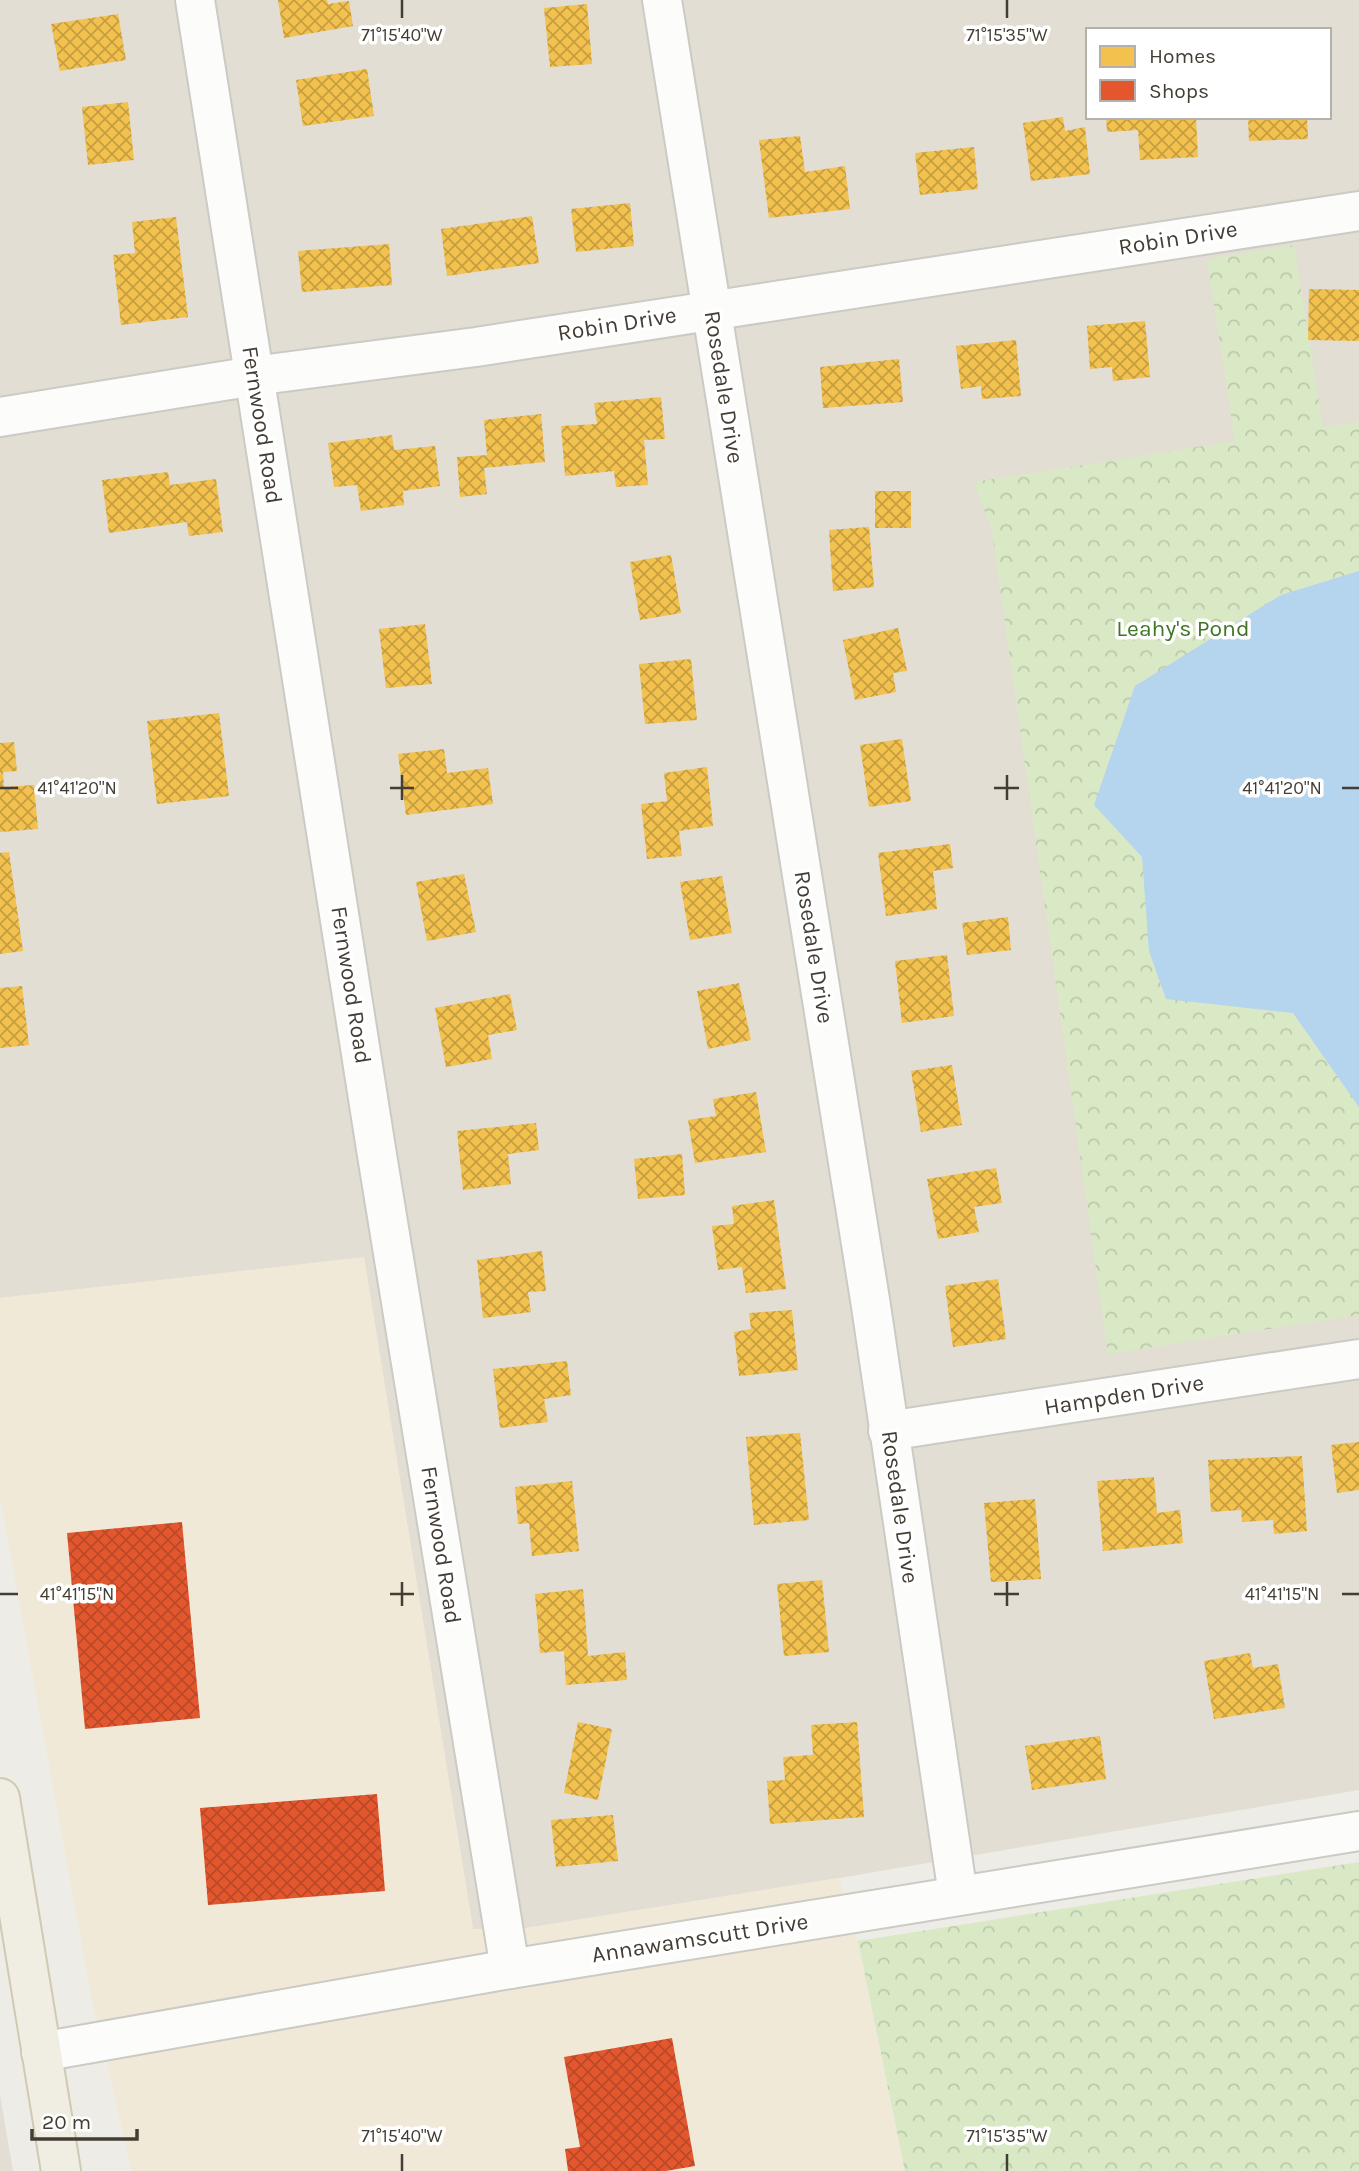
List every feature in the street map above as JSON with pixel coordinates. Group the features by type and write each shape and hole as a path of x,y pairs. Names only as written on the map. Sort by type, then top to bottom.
{"main road":[{"path":"0,1798 61,2171"}],"street":[{"name":"Fernwood Road","path":"194,0 377,1154 510,1969"},
{"name":"Rosedale Drive","path":"662,0 871,1306 958,1895"},
{"name":"Robin Drive","path":"0,417 254,376 476,347 1359,211"},
{"name":"Hampden Drive","path":"888,1432 1359,1359"},
{"name":"Annawamscutt Drive","path":"41,2052 510,1969 1359,1831"}],"shaded area":[{"path":"0,0 1359,0 1359,1790 520,1929 473,1930 364,1258 0,1298"},
{"path":"364,1257 473,1929 520,1929 839,1878 858,1941 905,2171 132,2171 91,1995 0,1497 0,1298"},
{"path":"0,2095 13,2171 0,2171"}],"green space":[{"name":"Leahy's Pond","path":"1294,245 1323,427 1359,422 1359,1315 1108,1354 992,531 974,482 1235,441 1207,259"},
{"path":"1359,1862 1359,2171 905,2171 858,1941"}],"water":[{"path":"1359,571 1359,1107 1293,1013 1166,999 1149,951 1142,857 1094,805 1135,686 1281,595"}],"building: Homes":[{"path":"278,0 327,0 328,4 349,1 353,26 284,38"},
{"path":"587,4 592,64 550,67 544,8"},
{"path":"118,14 126,60 60,71 51,24"},
{"path":"367,69 374,116 303,126 296,80"},
{"path":"128,102 134,160 88,165 82,107"},
{"path":"1063,117 1065,131 1085,127 1090,174 1031,181 1023,123"},
{"path":"1106,119 1196,119 1198,157 1140,160 1138,130 1107,132"},
{"path":"1248,119 1307,119 1308,139 1249,141"},
{"path":"800,136 805,172 845,166 850,209 769,218 759,140"},
{"path":"974,147 978,189 920,195 915,153"},
{"path":"630,203 634,246 576,252 571,209"},
{"path":"532,216 539,263 447,276 441,229"},
{"path":"176,217 188,317 121,325 113,255 135,253 132,222"},
{"path":"389,244 392,285 302,292 298,251"},
{"path":"1309,289 1359,290 1359,341 1308,340"},
{"path":"1145,321 1150,377 1113,381 1112,367 1090,369 1087,326"},
{"path":"1016,340 1021,396 982,399 981,386 961,389 956,346"},
{"path":"899,359 903,402 823,408 820,367"},
{"path":"661,397 665,439 644,440 648,485 616,487 614,471 565,476 561,426 597,424 594,403"},
{"path":"541,414 545,462 484,468 487,494 460,497 457,457 487,455 484,420"},
{"path":"392,435 394,450 435,446 440,486 403,491 404,505 361,511 357,485 334,487 328,443"},
{"path":"168,472 170,485 216,479 223,532 189,536 187,522 109,533 102,480"},
{"path":"875,491 911,491 911,528 875,528"},
{"path":"869,527 874,587 833,591 829,530"},
{"path":"671,555 681,613 640,620 630,562"},
{"path":"425,624 432,684 386,688 379,629"},
{"path":"898,628 907,671 893,673 896,692 855,700 843,640"},
{"path":"691,659 697,720 645,724 639,664"},
{"path":"219,713 229,796 157,804 147,721"},
{"path":"902,739 911,801 869,807 860,745"},
{"path":"14,742 17,771 3,772 4,787 34,785 38,829 0,832 0,743"},
{"path":"444,749 447,773 488,768 493,804 406,815 398,754"},
{"path":"707,767 713,826 679,831 682,856 647,859 641,804 667,801 664,773"},
{"path":"950,844 953,868 933,871 937,909 886,916 878,853"},
{"path":"9,852 23,951 0,954 0,853"},
{"path":"464,874 476,932 427,941 416,882"},
{"path":"722,876 732,933 690,940 680,882"},
{"path":"1008,917 1011,950 967,955 962,923"},
{"path":"947,955 954,1016 902,1023 895,961"},
{"path":"739,983 751,1040 708,1049 697,991"},
{"path":"22,986 29,1045 0,1048 0,988"},
{"path":"510,994 517,1030 488,1035 492,1059 446,1067 435,1008"},
{"path":"952,1065 962,1125 921,1132 911,1071"},
{"path":"756,1092 766,1152 695,1163 688,1120 716,1116 713,1099"},
{"path":"536,1123 539,1150 508,1154 511,1184 463,1190 457,1131"},
{"path":"682,1154 685,1195 638,1199 634,1159"},
{"path":"996,1168 1002,1203 974,1207 979,1232 938,1239 927,1179"},
{"path":"774,1200 786,1289 746,1293 742,1267 718,1270 712,1226 734,1224 732,1206"},
{"path":"542,1251 546,1291 528,1292 531,1312 483,1318 477,1260"},
{"path":"998,1279 1006,1339 953,1347 945,1286"},
{"path":"792,1310 798,1370 739,1376 734,1332 751,1329 749,1313"},
{"path":"567,1361 571,1395 544,1399 548,1422 500,1428 493,1369"},
{"path":"800,1433 809,1520 754,1525 746,1437"},
{"path":"1359,1442 1359,1490 1337,1493 1331,1445"},
{"path":"1302,1456 1307,1531 1274,1534 1273,1520 1242,1522 1241,1510 1211,1512 1208,1460"},
{"path":"1154,1477 1157,1513 1180,1510 1183,1543 1103,1551 1097,1481"},
{"path":"572,1481 579,1551 532,1556 529,1523 518,1524 515,1487"},
{"path":"1035,1499 1041,1579 991,1582 984,1503"},
{"path":"822,1580 829,1652 784,1656 777,1584"},
{"path":"583,1589 588,1656 625,1652 627,1680 566,1685 564,1651 540,1653 535,1594"},
{"path":"1250,1653 1253,1668 1278,1664 1285,1708 1214,1719 1204,1661"},
{"path":"578,1722 612,1729 598,1800 564,1793"},
{"path":"857,1722 864,1817 770,1824 767,1781 785,1780 783,1757 813,1755 811,1725"},
{"path":"1100,1736 1106,1779 1032,1790 1025,1746"},
{"path":"613,1815 618,1861 556,1867 551,1820"}],"building: Shops":[{"path":"182,1522 200,1718 85,1729 67,1533"},
{"path":"377,1794 385,1891 208,1905 200,1808"},
{"path":"672,2038 695,2166 666,2171 568,2171 565,2149 580,2147 564,2057"}]}
